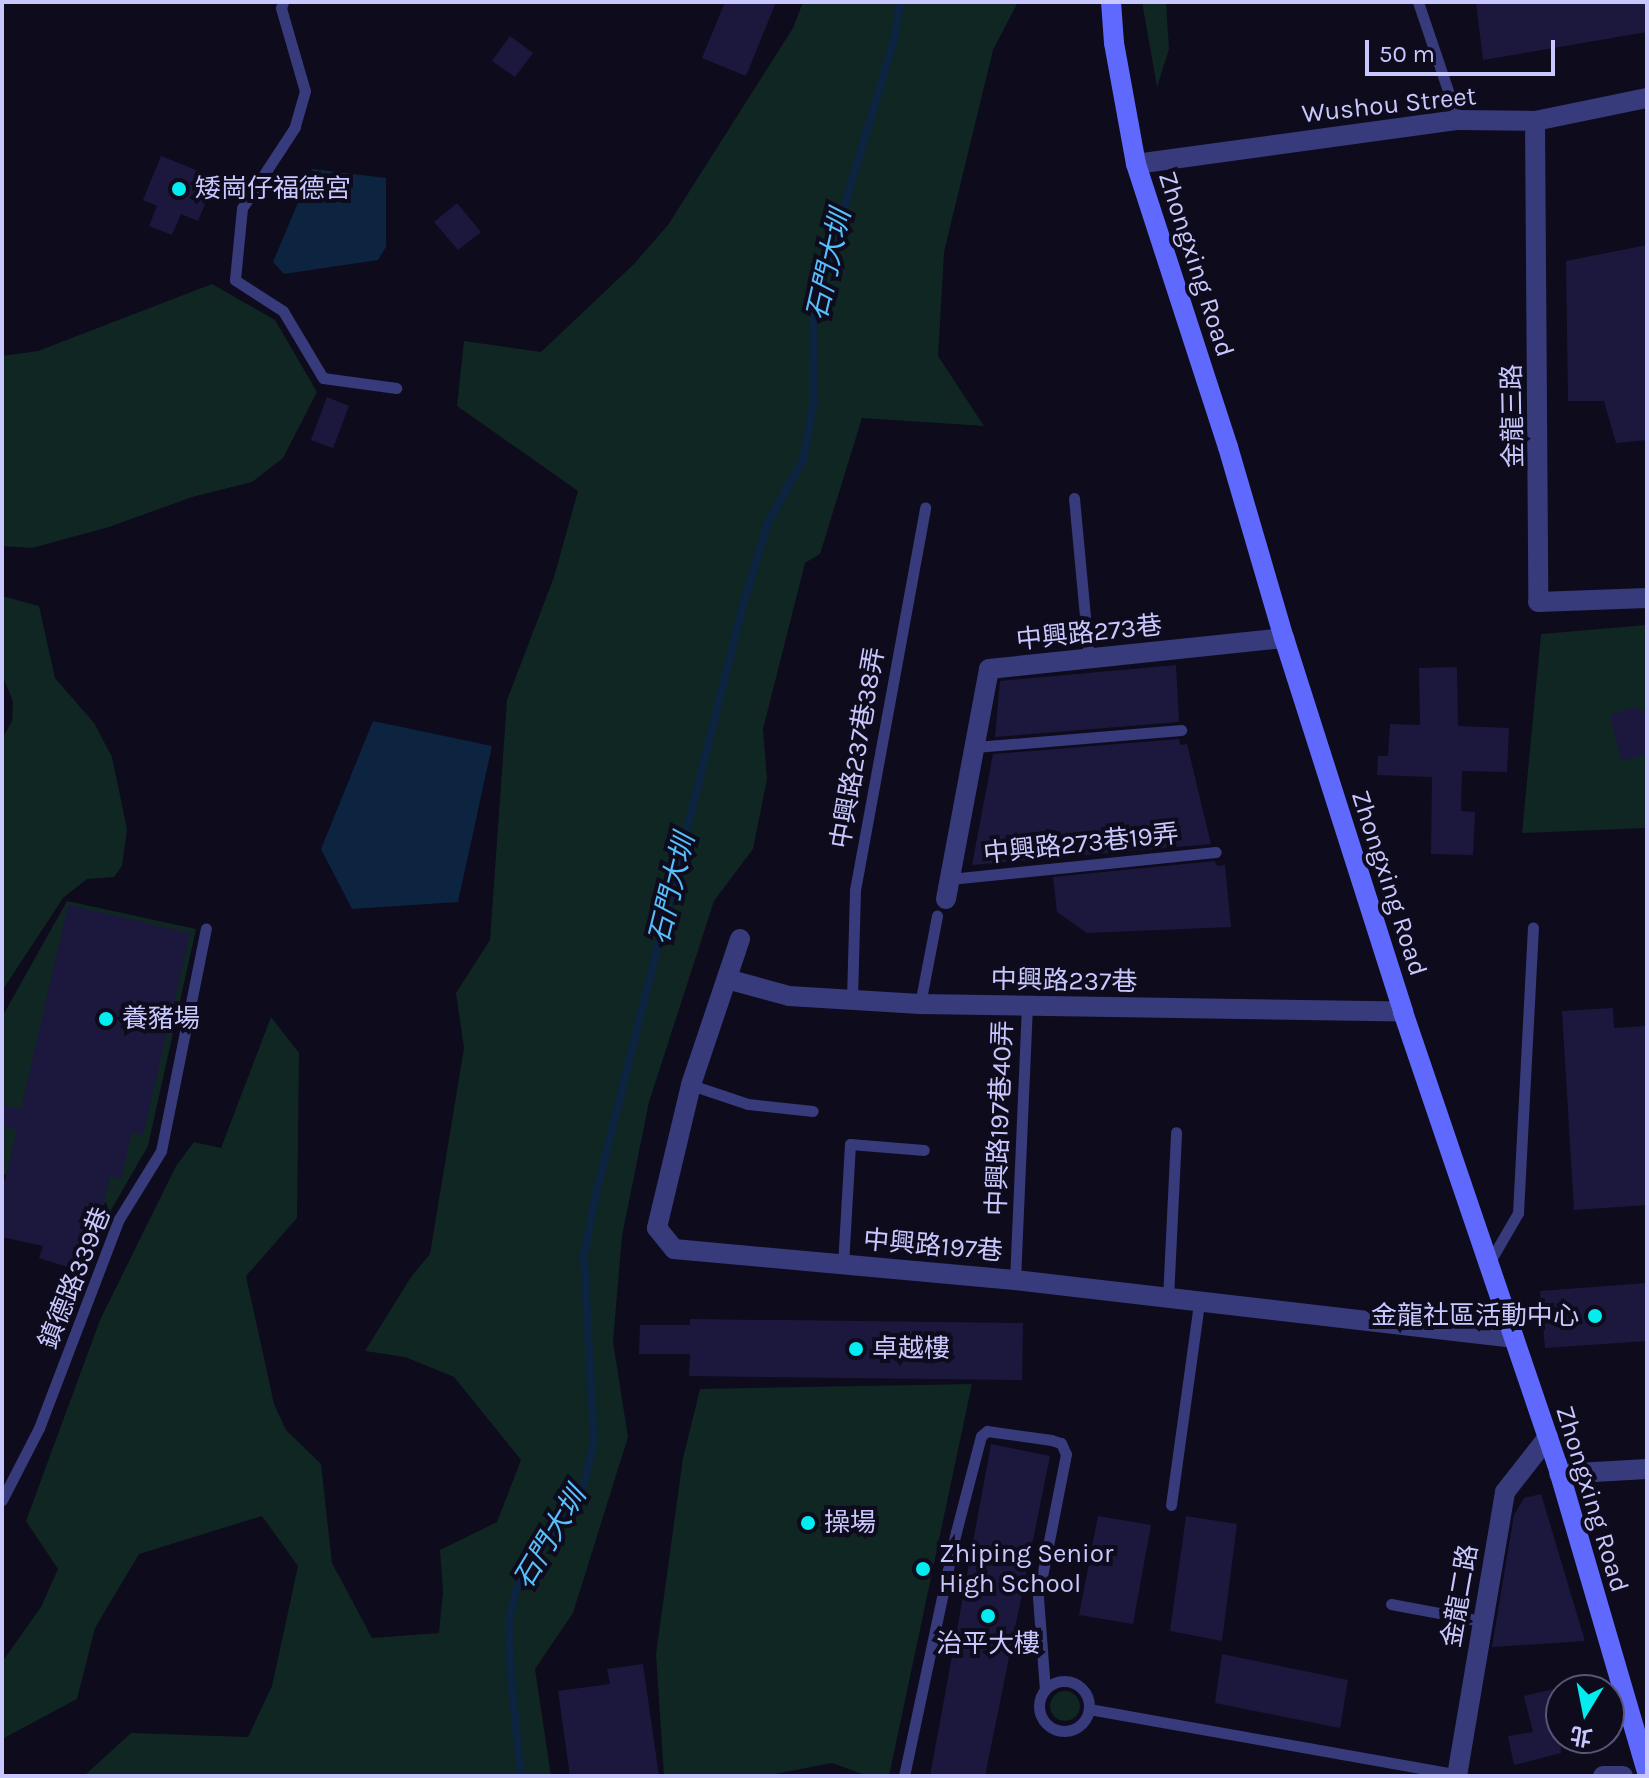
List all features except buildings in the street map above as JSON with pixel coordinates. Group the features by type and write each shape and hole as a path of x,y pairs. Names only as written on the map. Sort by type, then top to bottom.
{"street":[{"name":"Zhongxing Road","path":"1111,2 1114,43 1136,164 1228,447 1284,638 1403,1012 1548,1437 1647,1772"},
{"name":"Wushou Street","path":"1136,164 1458,120 1535,121 1647,98"},
{"name":"金龍三路","path":"1535,121 1538,602 1647,598"},
{"name":"中興路273巷","path":"944,898 989,669 1284,638"},
{"name":"中興路197巷","path":"740,939 691,1085 657,1228 674,1249 1015,1280 1513,1338"},
{"name":"中興路237巷","path":"727,979 789,996 920,1004 1403,1012"},
{"name":"金龍二路","path":"1456,1775 1505,1492 1548,1437"},
{"path":"1559,1474 1647,1469"},
{"path":"1603,1776 1623,1776"}],"lane":[{"path":"283,2 281,8 305,91 295,127 242,208 235,280 283,311 323,378 396,388"},
{"path":"1418,2 1458,120"},
{"path":"1074,498 1089,660"},
{"name":"中興路237巷38弄","path":"852,998 855,890 925,507"},
{"path":"975,747 1181,730"},
{"name":"中興路273巷19弄","path":"944,898 1216,852"},
{"path":"920,1004 944,898"},
{"path":"1488,1263 1518,1213 1533,927"},
{"name":"鎮德路339巷","path":"2,1500 39,1428 119,1219 161,1151 206,928"},
{"name":"中興路197巷40弄","path":"1015,1280 1027,1007"},
{"path":"691,1085 748,1104 813,1111"},
{"path":"1168,1298 1176,1132"},
{"path":"843,1265 850,1144 924,1150"},
{"path":"1171,1505 1199,1302"},
{"path":"904,1776 956,1532 981,1436 987,1431 1051,1440 1061,1443 1066,1454 1038,1597 1045,1690 1039,1705 1041,1713 1058,1730 1075,1729 1082,1724 1089,1709 1086,1694 1074,1683 1059,1682 1045,1690"},
{"path":"1391,1604 1482,1621"},
{"path":"1089,1709 1456,1775"}],"green space":[{"path":"803,2 1018,2 993,50 944,252 938,356 984,426 862,418 820,554 805,563 763,729 767,779 753,849 714,901 649,1102 622,1236 613,1342 628,1437 573,1613 535,1669 551,1776 84,1776 131,1733 248,1737 272,1686 298,1566 262,1516 139,1554 95,1628 77,1699 2,1739 2,1662 41,1607 58,1569 26,1521 100,1320 176,1166 194,1142 221,1148 271,1017 299,1053 297,1218 246,1276 274,1404 286,1430 321,1464 332,1563 372,1638 439,1633 443,1591 440,1550 497,1522 521,1460 454,1377 405,1357 365,1351 411,1277 430,1254 464,1048 456,993 490,940 507,700 554,577 578,491 457,406 464,341 541,352 633,265 668,225 793,28"},
{"path":"1142,2 1166,2 1169,49 1157,87"},
{"path":"212,284 275,320 317,392 283,458 252,482 192,497 109,527 32,548 2,546 2,356 38,351"},
{"path":"2,596 39,606 55,678 94,723 112,757 127,829 122,866 114,877 87,879 63,898 2,991 2,739 12,721 13,702 2,674"},
{"path":"1647,625 1647,828 1522,833 1541,634"},
{"name":"養豬場","path":"67,901 196,929 148,1146 107,1217 54,1204 56,1187 2,1174 2,1017"},
{"name":"操場","path":"972,1384 889,1776 868,1776 832,1763 764,1776 664,1776 656,1654 683,1458 700,1389"},
{"path":"1065,1691 1076,1695 1080,1706 1076,1717 1065,1721 1054,1717 1050,1706 1054,1695"}],"water":[{"path":"312,169 386,178 386,247 378,260 284,274 273,262"},
{"path":"373,721 492,746 458,902 352,909 321,849"}],"waterway":[{"name":"石門大圳","path":"521,1776 511,1679 509,1617 520,1577 582,1492 594,1442 584,1255 597,1190 742,609 768,522 803,460 813,406 814,308 895,36 900,2"}],"place":[{"name":"矮崗仔福德宮","path":"179,189"},
{"name":"養豬場","path":"106,1019"},
{"name":"金龍社區活動中心","path":"1595,1316"},
{"name":"卓越樓","path":"856,1349"},
{"name":"操場","path":"808,1523"},
{"name":"Zhiping Senior High School","path":"923,1569"},
{"name":"治平大樓","path":"988,1616"}]}
